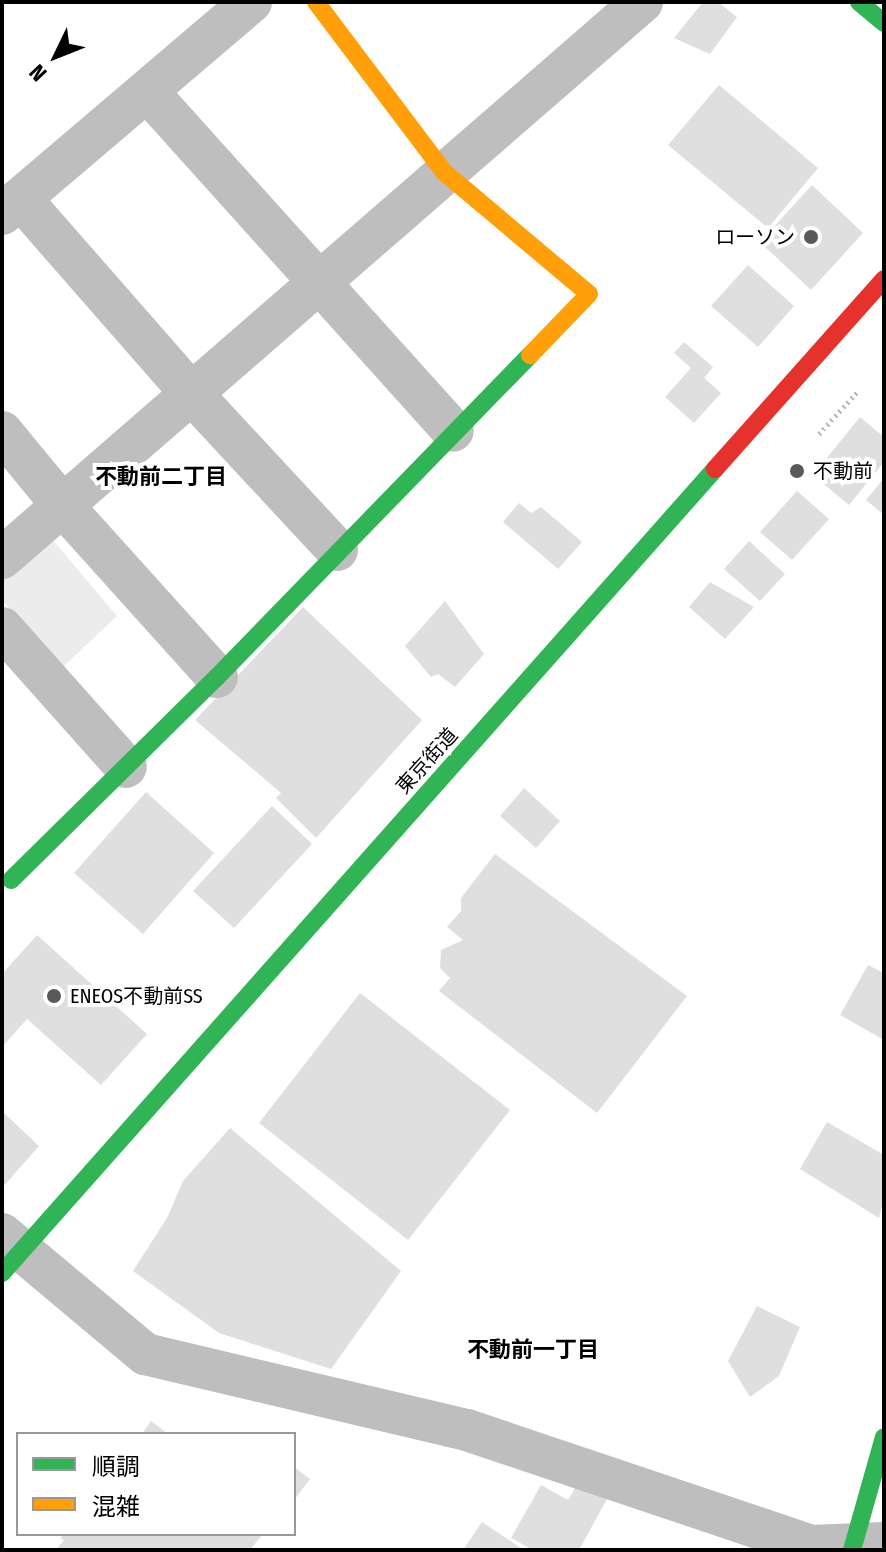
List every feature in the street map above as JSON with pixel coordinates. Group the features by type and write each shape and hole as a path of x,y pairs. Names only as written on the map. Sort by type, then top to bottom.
{"main road":[{"path":"5,879 217,677 337,550 589,294 444,172 316,2"},
{"path":"859,2 884,23"},
{"name":"東京街道","path":"9,1252 884,279"},
{"path":"863,1546 884,1437"}],"street":[{"path":"251,2 11,207 337,550"},
{"path":"2,558 642,2"},
{"path":"147,91 453,431"},
{"path":"2,432 63,506 217,677"},
{"path":"2,628 126,767"},
{"path":"9,1252 145,1354 467,1430 811,1546 863,1546"}],"path":[{"path":"819,434 859,390"}],"shaded area":[{"path":"51,538 117,616 62,668 2,600 2,579"}],"building":[{"path":"703,2 718,2 737,17 710,54 674,38"},
{"path":"719,85 818,168 768,228 668,145"},
{"name":"ローソン","path":"812,185 863,233 811,290 760,242"},
{"path":"748,265 794,306 758,347 711,306"},
{"path":"684,342 713,367 704,378 721,393 694,423 665,397 691,368 674,353"},
{"path":"860,417 884,437 884,462 849,505 813,475"},
{"path":"884,478 884,515 866,500"},
{"path":"797,491 829,519 792,560 760,532"},
{"path":"519,503 531,513 541,507 582,542 558,569 503,522"},
{"path":"749,541 785,574 760,601 724,569"},
{"path":"710,582 754,607 725,639 689,607"},
{"path":"445,601 484,654 455,687 438,674 431,677 405,646"},
{"path":"303,607 422,720 316,838 276,798 281,793 195,720"},
{"path":"524,788 560,821 536,848 500,816"},
{"path":"146,792 214,853 143,934 74,873"},
{"path":"272,806 312,844 234,928 193,891"},
{"path":"495,854 687,996 597,1113 439,991 450,978 440,968 441,950 463,940 447,927 461,911 461,898"},
{"name":"ENEOS不動前SS","path":"37,935 147,1034 101,1085 27,1019 2,1047 2,974"},
{"path":"868,965 884,973 884,1040 840,1015"},
{"path":"360,993 510,1110 408,1240 259,1123"},
{"path":"2,1111 39,1146 2,1188"},
{"path":"827,1122 884,1155 884,1197 879,1218 800,1169"},
{"path":"230,1128 401,1271 331,1369 219,1333 133,1271 167,1218 183,1181"},
{"path":"757,1306 800,1327 779,1376 750,1397 728,1361"},
{"path":"151,1421 165,1432 143,1432"},
{"path":"296,1468 310,1479 296,1497"},
{"path":"578,1483 607,1499 579,1550 533,1550 511,1538 541,1485 568,1500"},
{"path":"482,1522 524,1550 463,1550"},
{"path":"261,1536 250,1550 56,1550 64,1540 60,1538"}],"traffic: fast":[{"path":"859,2 884,23"},
{"path":"11,880 217,677 530,355"},
{"path":"2,1273 715,469"},
{"path":"852,1550 884,1437"}],"traffic: slow":[{"path":"316,2 444,172 589,294 530,355"}],"traffic: jam":[{"path":"715,469 884,279"}],"place":[{"name":"ローソン","path":"811,237"},
{"name":"不動前","path":"797,471"},
{"name":"ENEOS不動前SS","path":"54,996"}],"district":[{"name":"不動前二丁目","path":"161,477"},
{"name":"不動前一丁目","path":"533,1350"}]}
